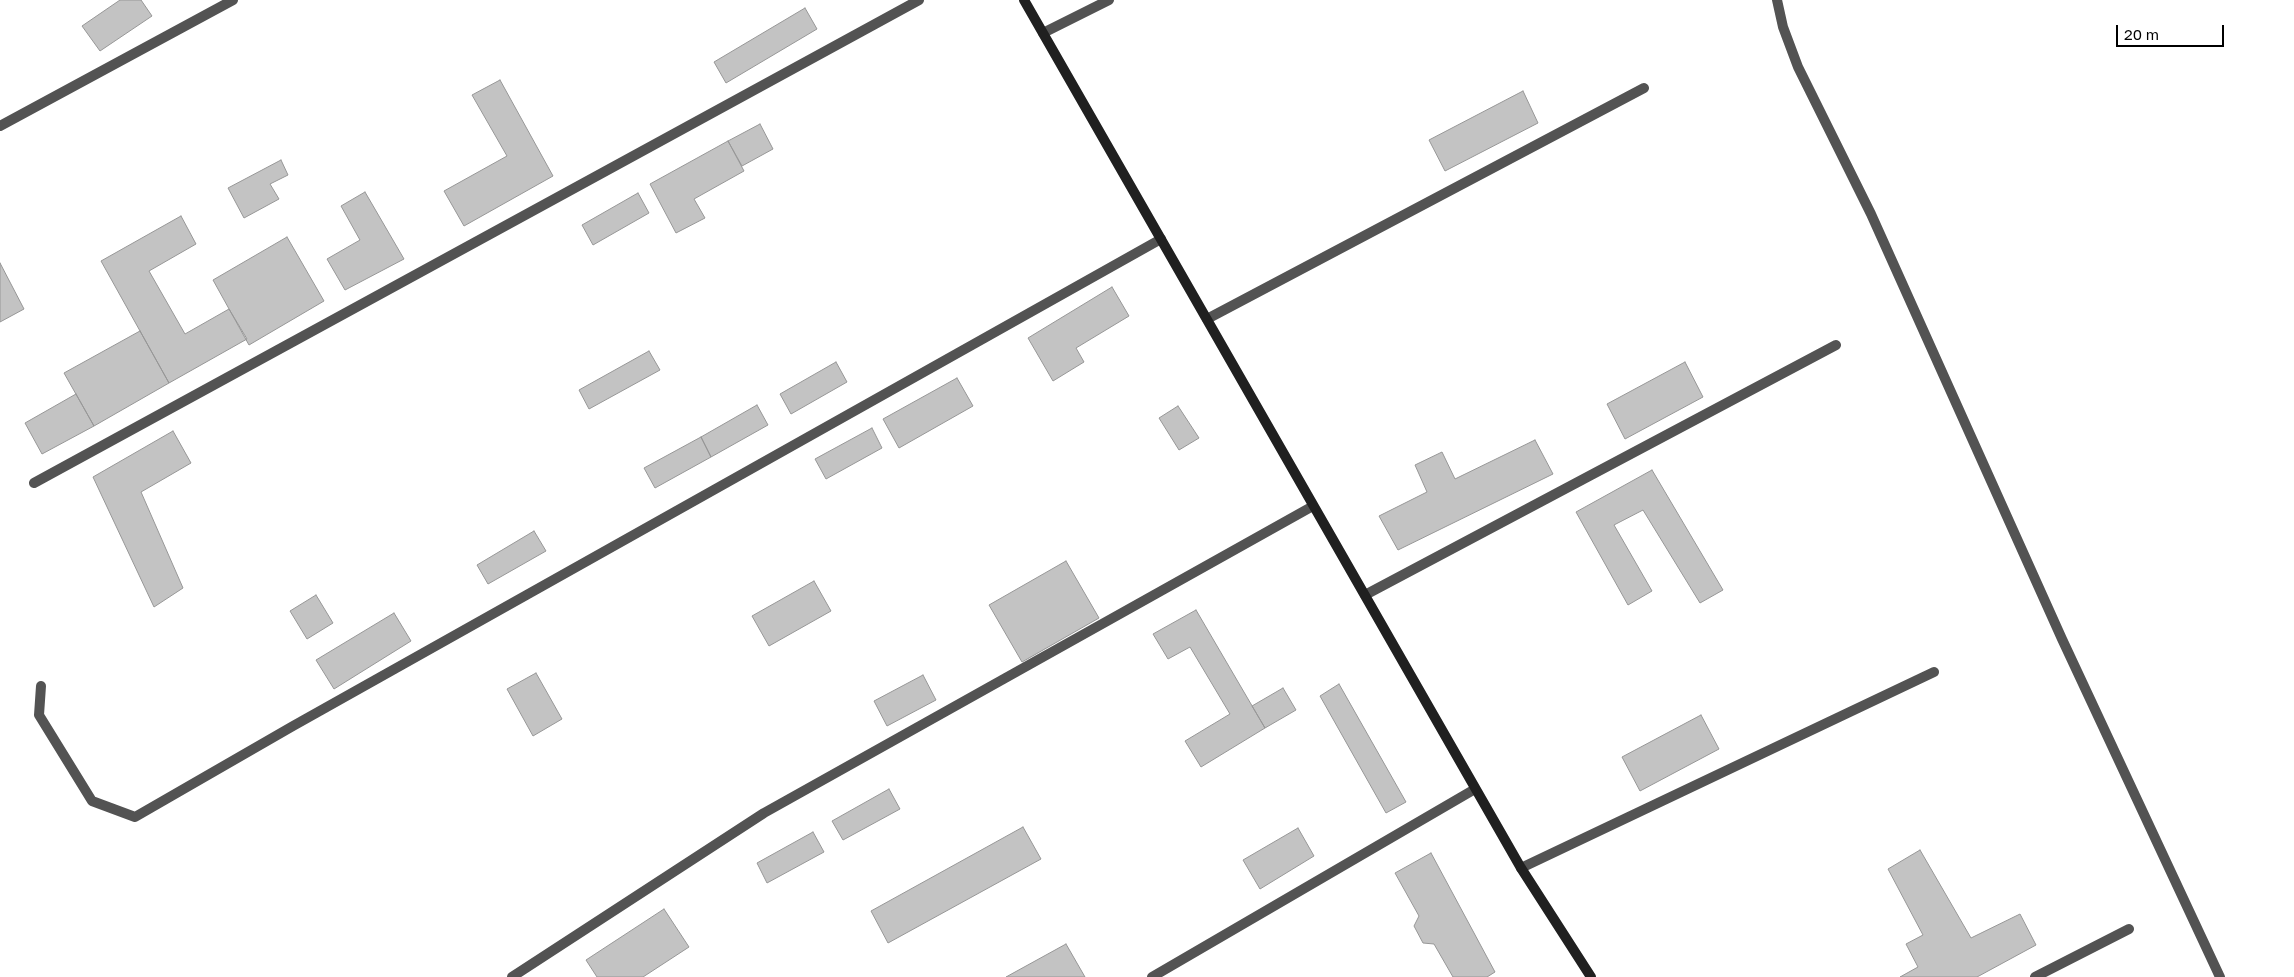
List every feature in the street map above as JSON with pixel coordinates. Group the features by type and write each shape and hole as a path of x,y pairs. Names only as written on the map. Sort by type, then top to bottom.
{"street":[{"path":"0,126 233,0"},
{"path":"34,483 919,0"},
{"path":"1024,0 1521,868 1591,977"},
{"path":"1044,33 1108,0"},
{"path":"1777,0 1782,27 1798,67 1871,214 2062,639 2220,977"},
{"path":"1207,319 1644,88"},
{"path":"41,686 39,716 92,801 135,817 293,726 1161,239"},
{"path":"1364,595 1836,345"},
{"path":"512,977 764,813 1314,506"},
{"path":"1521,868 1934,672"},
{"path":"1152,977 1476,789"},
{"path":"2034,977 2129,929"}],"building":[{"path":"120,0 141,0 152,16 100,51 82,26"},
{"path":"805,8 817,29 726,83 714,62"},
{"path":"500,80 553,176 464,226 444,191 507,156 472,95"},
{"path":"1523,91 1538,123 1445,171 1429,140"},
{"path":"760,124 773,149 742,166 728,141"},
{"path":"728,141 744,171 694,199 705,218 676,233 650,184"},
{"path":"281,160 288,175 270,184 279,199 244,218 228,188"},
{"path":"365,192 404,259 345,290 327,259 360,240 341,206"},
{"path":"638,193 649,213 593,245 582,225"},
{"path":"181,216 196,244 149,271 185,334 229,309 247,339 169,383 101,261"},
{"path":"287,237 324,301 249,345 213,280"},
{"path":"0,263 24,309 0,322"},
{"path":"1112,287 1129,316 1076,348 1084,362 1053,381 1028,338"},
{"path":"140,331 169,383 94,426 64,373"},
{"path":"649,351 660,370 589,409 579,390"},
{"path":"836,362 847,382 791,414 780,394"},
{"path":"1685,362 1703,397 1625,439 1607,404"},
{"path":"957,378 973,406 899,448 883,419"},
{"path":"76,394 94,426 42,454 25,423"},
{"path":"757,405 768,425 711,457 701,437"},
{"path":"1178,406 1199,438 1179,450 1159,418"},
{"path":"872,428 882,448 826,479 815,459"},
{"path":"173,431 191,463 141,492 183,588 154,607 93,477"},
{"path":"701,437 711,457 655,488 644,468"},
{"path":"1535,440 1553,474 1398,550 1379,516 1427,492 1415,465 1442,452 1455,479"},
{"path":"1652,470 1723,590 1700,603 1643,510 1614,525 1652,591 1628,605 1576,512"},
{"path":"534,531 546,551 488,584 477,565"},
{"path":"1066,561 1099,618 1022,662 989,605"},
{"path":"814,581 831,611 769,646 752,616"},
{"path":"316,595 333,623 307,639 290,611"},
{"path":"1196,610 1265,728 1201,767 1185,741 1230,714 1190,647 1168,659 1153,634"},
{"path":"394,613 411,641 334,689 316,660"},
{"path":"536,673 562,719 533,736 507,689"},
{"path":"923,675 936,700 887,726 874,701"},
{"path":"1339,684 1406,802 1386,813 1320,696"},
{"path":"1283,688 1296,710 1265,728 1252,706"},
{"path":"1701,715 1719,749 1640,791 1622,757"},
{"path":"889,789 900,809 843,840 832,821"},
{"path":"1023,827 1041,859 888,943 871,911"},
{"path":"1298,828 1314,856 1260,889 1243,860"},
{"path":"813,832 824,852 767,883 757,863"},
{"path":"1920,850 1971,938 2020,914 2036,945 1977,977 1900,977 1918,967 1906,944 1923,935 1888,869"},
{"path":"1431,853 1495,972 1487,977 1453,977 1434,944 1423,943 1414,926 1419,916 1395,873"},
{"path":"664,909 689,947 643,977 597,977 586,960"},
{"path":"1066,944 1085,977 1006,977"}]}
